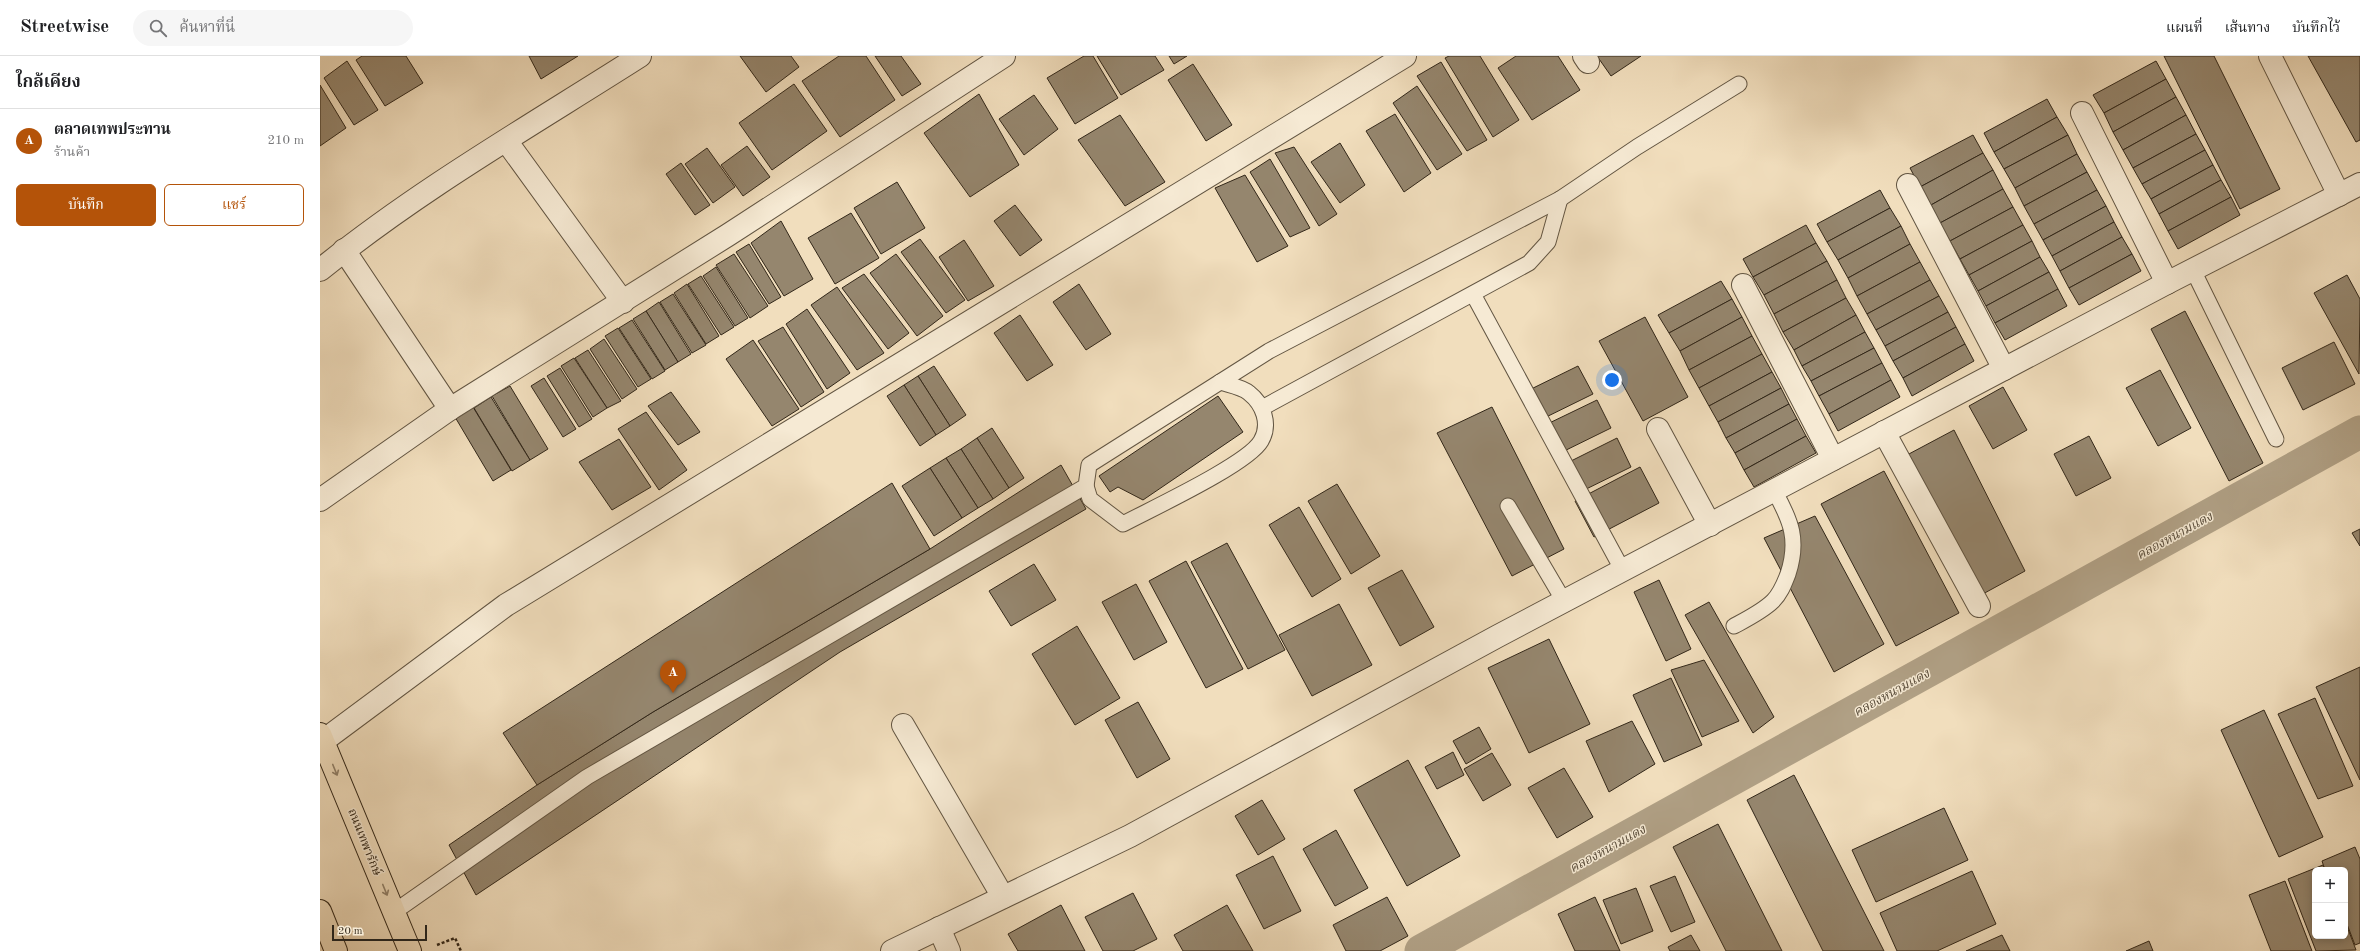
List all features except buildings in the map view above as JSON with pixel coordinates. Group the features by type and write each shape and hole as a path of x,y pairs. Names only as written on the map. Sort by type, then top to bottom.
{"main road":[{"name":"ถนนเทพารักษ์","path":"321,737 410,951"},
{"path":"320,911 336,951"}],"street":[{"path":"320,270 344,250 469,163 507,142 640,56"},
{"path":"320,500 450,409 623,302 1004,56"},
{"path":"321,737 506,605 1404,56"},
{"path":"2270,56 2339,195"},
{"path":"2082,113 2167,283"},
{"path":"507,142 623,302"},
{"path":"892,951 1130,836 1498,636 1775,492 1833,459 2167,283 2360,184"},
{"path":"1908,186 2004,369"},
{"path":"344,250 450,409"},
{"path":"1743,285 1833,459"},
{"path":"1658,430 1710,525"},
{"path":"1884,432 1979,606"},
{"path":"903,725 1003,898"},
{"path":"939,928 949,951"}],"lane":[{"path":"1220,382 1248,392 1262,408 1266,421 1261,441 1236,463 1123,524 1090,499 1086,486 1089,465 1220,382 1270,351 1560,199 1637,147 1739,84"},
{"path":"1262,408 1529,263 1540,253 1548,242 1560,199"},
{"path":"2193,270 2276,439"},
{"path":"1473,294 1623,571"},
{"path":"394,912 587,777 1086,486"},
{"path":"1734,626 1773,601 1782,591 1789,569 1794,544 1792,532 1786,513 1775,492"},
{"path":"1508,506 1565,602"}],"path":[{"path":"436,946 456,938 461,951"}],"waterway":[{"name":"คลองหนามแดง","path":"1421,951 2360,432"}],"place":[{"name":"ตลาดเทพประทาน","path":"673,693"}]}
